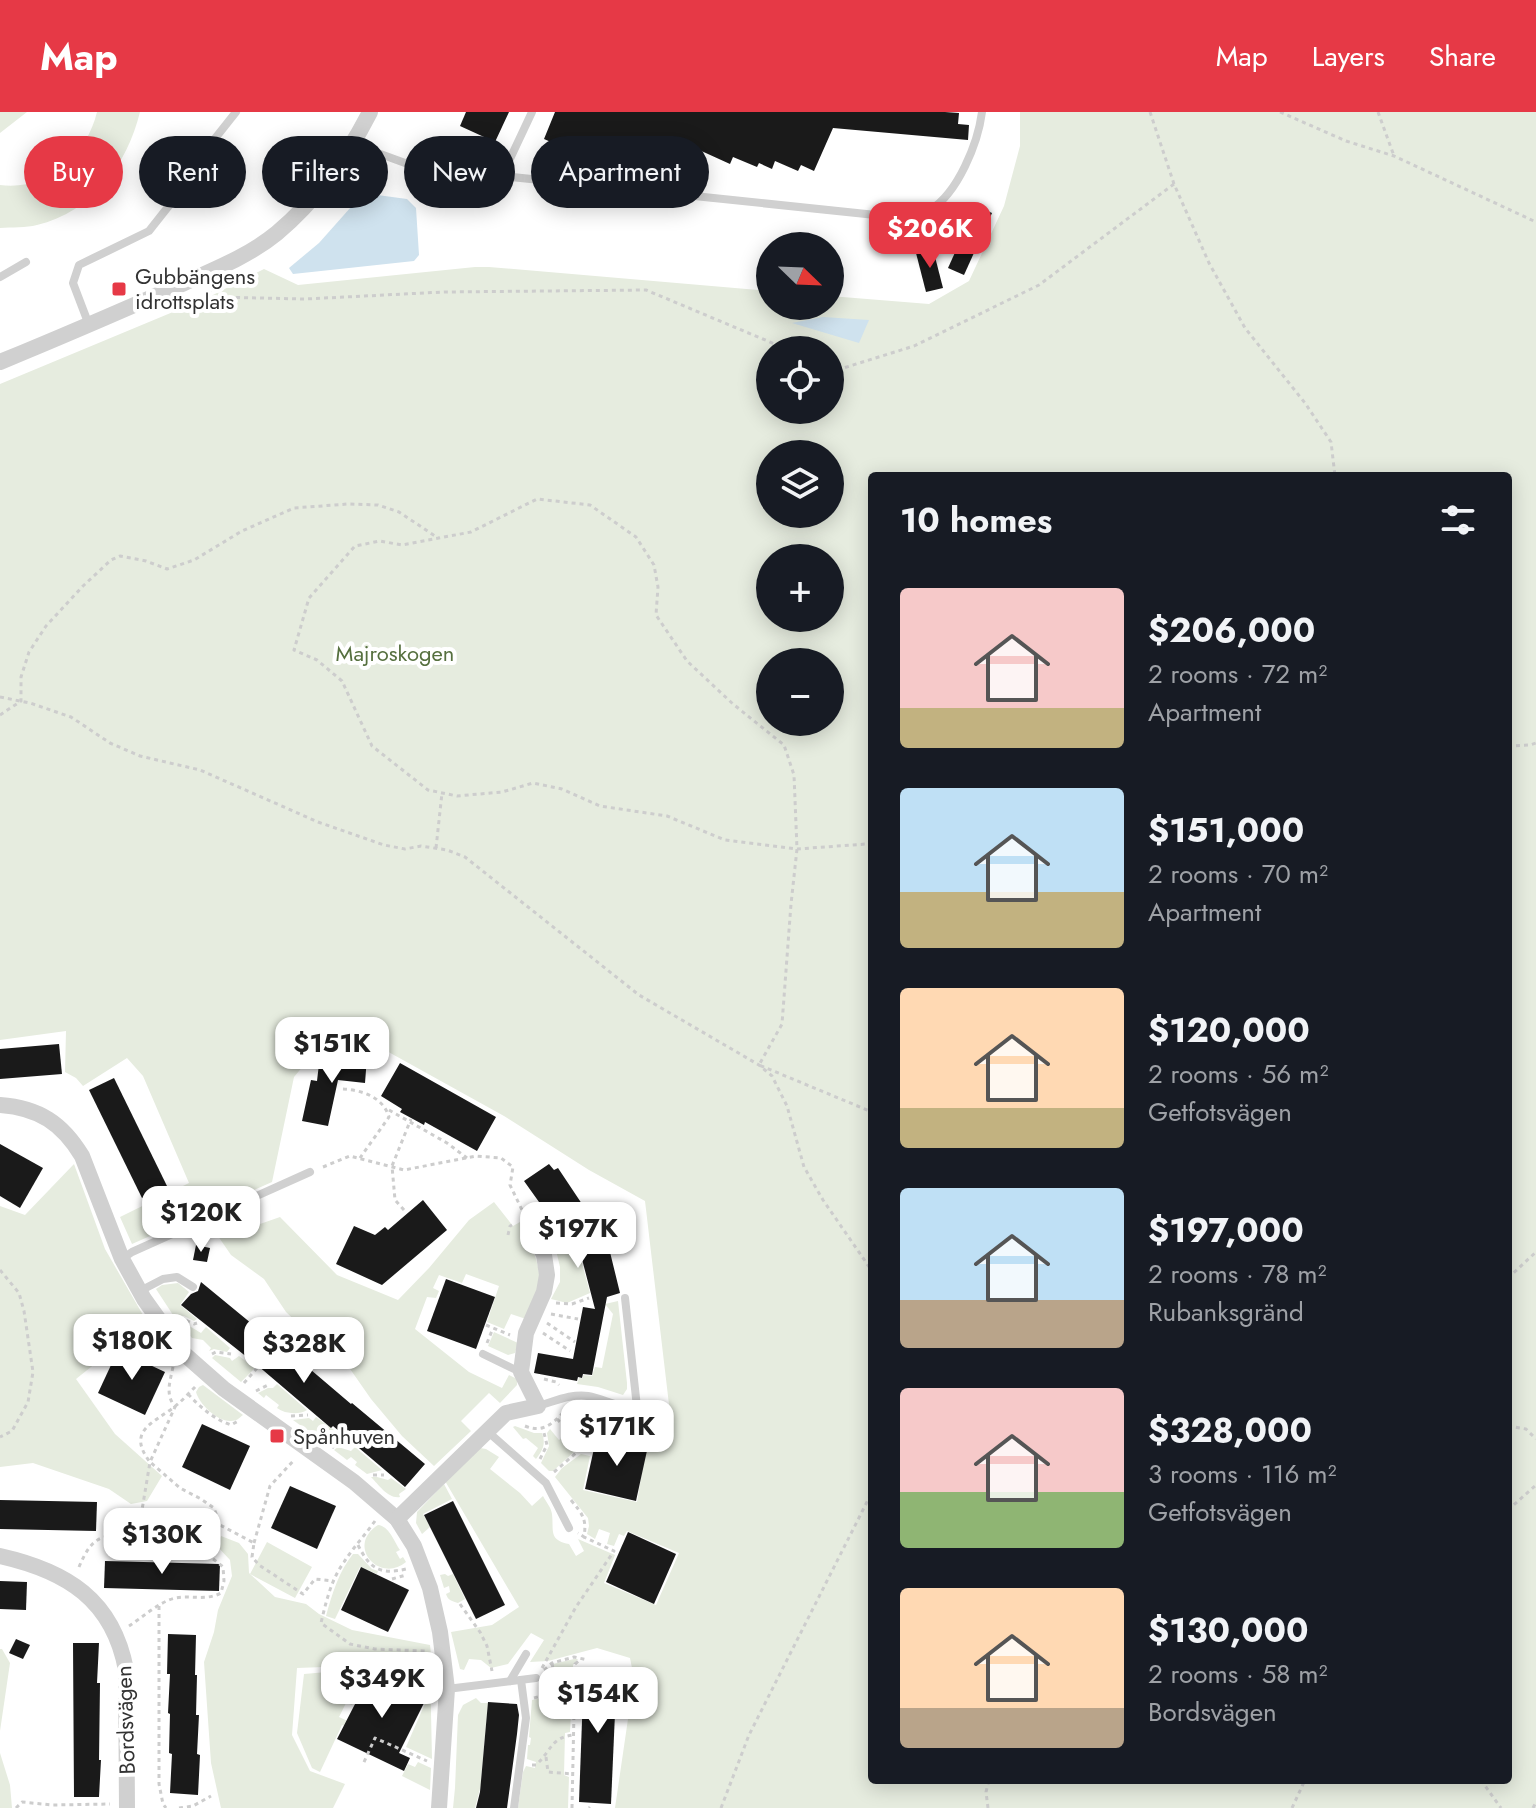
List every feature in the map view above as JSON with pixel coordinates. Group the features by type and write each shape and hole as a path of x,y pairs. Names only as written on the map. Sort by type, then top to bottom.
{"street":[{"path":"357,136 370,112"},
{"path":"0,362 90,326 231,262 276,234 301,208"},
{"path":"0,1105 16,1106 51,1120 72,1141 82,1156 122,1259 182,1352 224,1389 314,1445 397,1519 414,1546 430,1588 440,1632 447,1689 439,1808"},
{"path":"397,1519 506,1413 538,1406 521,1372 525,1341 544,1292 547,1275 544,1255 529,1224"},
{"name":"Bordsvägen","path":"0,1556 37,1567 71,1584 99,1605 109,1619 117,1635 126,1670 127,1806"}],"lane":[{"path":"90,326 73,283 79,265 149,231 179,193 190,170 236,112"},
{"path":"515,148 532,112"},
{"path":"515,177 914,219 933,209 966,167 982,112"},
{"path":"0,277 26,262"},
{"path":"122,1259 310,1172"},
{"path":"140,1291 163,1279 177,1277 193,1287"},
{"path":"538,1406 587,1395 612,1405 637,1407 625,1298"},
{"path":"483,1354 521,1372"},
{"path":"487,1431 546,1483 569,1528"},
{"path":"510,1681 526,1654"},
{"path":"447,1689 536,1678"},
{"path":"514,1808 526,1718 521,1680"}],"path":[{"path":"1156,112 1150,113 1174,184 1209,263 1245,328 1305,403 1331,442 1335,472"},
{"path":"1280,112 1346,141 1394,156 1536,222"},
{"path":"1378,112 1394,156"},
{"path":"844,368 914,346 1039,285 1174,184"},
{"path":"203,274 213,297 305,299 444,292 646,290 756,336"},
{"path":"759,1065 782,1024 797,849 794,775 784,745 687,661 656,615 658,587 654,565 636,537 590,505 537,499 471,532 402,545 380,541 355,546 309,598 294,650 317,660 342,681 372,746 428,790 457,796 502,792 533,783 562,789 600,806 667,816 725,840 797,849 868,843"},
{"path":"21,701 21,677 29,652 46,626 83,586 111,560 120,556 167,569 194,560 242,531 294,508 348,504 378,505 399,512 438,538"},
{"path":"0,697 71,717 110,743 140,756 200,770 318,822 371,841 405,849 421,846 436,848 465,857 639,995 759,1065 868,1110"},
{"path":"0,715 21,701"},
{"path":"1512,746 1536,743"},
{"path":"436,848 442,793"},
{"path":"759,1065 772,1076 787,1106 804,1167 868,1265"},
{"path":"343,1089 362,1090 467,1158"},
{"path":"360,1158 389,1117 387,1108"},
{"path":"404,1210 395,1200 392,1166 411,1120"},
{"path":"310,1172 350,1156 404,1170 476,1156 501,1158 513,1167 510,1185 529,1224"},
{"path":"1512,1274 1536,1252"},
{"path":"0,1270 19,1293 33,1372 28,1402 12,1431 0,1437"},
{"path":"535,1312 589,1298"},
{"path":"535,1312 578,1319"},
{"path":"535,1312 575,1342"},
{"path":"535,1312 570,1351"},
{"path":"181,1318 197,1323"},
{"path":"486,1325 525,1341"},
{"path":"207,1356 216,1352 231,1354"},
{"path":"175,1407 168,1393 176,1355"},
{"path":"237,1381 242,1386 257,1368"},
{"path":"208,1374 175,1407 148,1423 140,1444 150,1462 180,1488 214,1508 220,1525 254,1543"},
{"path":"261,1400 253,1393 270,1384"},
{"path":"188,1394 220,1421 231,1425 248,1416"},
{"path":"71,1584 94,1541 107,1535 133,1532 142,1510 150,1462 175,1407"},
{"path":"551,1474 586,1447 590,1421 598,1409"},
{"path":"523,1426 543,1429 567,1410"},
{"path":"295,1424 285,1417 308,1415"},
{"path":"634,1418 655,1425 657,1435"},
{"path":"557,1419 586,1447"},
{"path":"1512,1427 1526,1429 1536,1439"},
{"path":"537,1463 547,1445 543,1429"},
{"path":"333,1581 315,1579 303,1594 252,1557 270,1486 314,1445 331,1450 335,1445 347,1443"},
{"path":"368,1475 384,1475"},
{"path":"1512,1506 1536,1485"},
{"path":"721,1808 749,1735 868,1500"},
{"path":"378,1516 333,1581 321,1623 350,1644 375,1649 432,1651"},
{"path":"117,1635 175,1598 212,1598 221,1593 224,1581 223,1567 214,1559 181,1541 137,1525"},
{"path":"536,1678 576,1607 614,1551 584,1537"},
{"path":"358,1545 366,1560 381,1570 413,1570 392,1579"},
{"path":"452,1605 462,1604 480,1632 487,1646 492,1671"},
{"path":"159,1606 159,1784 166,1808"},
{"path":"536,1678 552,1663 574,1657 588,1660"},
{"path":"572,1808 575,1664 581,1659"},
{"path":"552,1663 557,1691"},
{"path":"524,1697 530,1699 575,1688"},
{"path":"536,1765 546,1756 556,1739 574,1735"},
{"path":"364,1762 375,1738 434,1765"},
{"path":"546,1756 548,1772 573,1774"},
{"path":"988,1784 988,1808"},
{"path":"1292,1808 1303,1784"},
{"path":"1484,1784 1501,1808"},
{"path":"179,1808 195,1807 211,1796"},
{"path":"16,1808 22,1802 127,1806"},
{"path":"1533,1808 1536,1802"}],"green space":[{"path":"0,112 27,112 0,133"},
{"path":"97,112 140,112 123,155 123,136 88,136"},
{"name":"Majroskogen","path":"1020,112 1536,112 1536,1808 615,1808 634,1678 630,1658 597,1648 548,1661 530,1662 544,1640 531,1633 508,1664 491,1668 481,1660 469,1659 464,1670 460,1669 451,1632 492,1625 519,1607 445,1481 480,1448 486,1449 499,1457 490,1469 532,1506 543,1496 551,1511 555,1537 569,1544 576,1556 584,1551 578,1539 615,1555 604,1583 656,1605 679,1553 627,1531 624,1536 619,1534 614,1546 607,1544 610,1533 599,1529 595,1539 587,1534 588,1518 555,1477 581,1454 590,1456 583,1490 637,1502 649,1429 605,1418 601,1434 589,1432 592,1422 600,1412 647,1423 649,1416 670,1413 645,1201 504,1116 338,1024 294,1077 272,1182 132,1244 120,1217 189,1183 143,1076 127,1058 83,1086 65,1072 66,1031 0,1040 0,384 209,297 264,269 298,285 489,267 756,290 756,320 844,320 844,297 929,304 969,281 1004,206 1020,146"},
{"path":"24,184 24,208 75,208 57,219 33,226 0,228 0,185"},
{"path":"74,1164 105,1249 147,1322 76,1379 115,1434 162,1476 147,1501 131,1504 109,1489 33,1463 0,1467 0,1206 25,1215"},
{"path":"494,1202 513,1226 520,1222 536,1258 539,1286 526,1319 511,1314 504,1329 487,1322 499,1286 466,1274 462,1283 439,1275 433,1288 439,1291 436,1298 427,1297 415,1329 469,1372 502,1388 509,1375 517,1379 517,1385 500,1403 489,1393 461,1421 471,1431 434,1466 402,1436 348,1366 329,1353 286,1312 264,1279 231,1255 209,1223 250,1209 260,1224 280,1217 337,1275 398,1300 469,1220"},
{"path":"572,1226 590,1293 567,1303 551,1299 560,1282 560,1267 552,1233"},
{"path":"178,1283 189,1292 180,1305 197,1319 194,1321 173,1315 156,1289"},
{"path":"618,1301 627,1383 623,1395 577,1384 583,1375 592,1376 595,1367 602,1368 613,1314 605,1304"},
{"path":"177,1321 201,1333 206,1327 230,1348 227,1352 209,1351 211,1348 203,1340 192,1338"},
{"path":"494,1332 518,1343 515,1353 508,1355 488,1346"},
{"path":"215,1355 232,1361 239,1356 255,1368 241,1382 212,1358"},
{"path":"277,1384 307,1410 284,1412 266,1395 264,1398 258,1393"},
{"path":"203,1385 243,1415 226,1421 215,1415 205,1407 196,1392"},
{"path":"577,1407 595,1411 588,1421 582,1441 562,1419"},
{"path":"316,1417 345,1438 343,1442 334,1440 329,1446 293,1420 309,1418 313,1421"},
{"path":"515,1426 542,1433 543,1447 536,1459 533,1456 538,1448 526,1438 523,1439"},
{"path":"550,1429 559,1440 567,1434 578,1446 553,1471 541,1463 549,1446 547,1433"},
{"path":"338,1447 351,1451 355,1447 382,1470 367,1474 355,1465 357,1462 351,1457 347,1460 334,1450"},
{"path":"371,1477 391,1478 406,1489 399,1494 400,1497 392,1496"},
{"path":"444,1484 452,1499 423,1514 430,1527 422,1534 416,1523 417,1512"},
{"path":"378,1525 388,1531 400,1550 396,1552 400,1559 403,1557 406,1562 396,1568 377,1565 366,1552 365,1543 369,1534"},
{"path":"221,1536 239,1543 248,1554 249,1573 275,1597 306,1604 352,1630 430,1645 432,1663 297,1668 292,1735 310,1771 345,1784 333,1808 221,1808 211,1763 204,1662 218,1610 232,1576 230,1560 216,1545"},
{"path":"267,1542 312,1567 295,1598 250,1574"},
{"path":"353,1554 358,1554 378,1571 377,1574 360,1567 335,1619 326,1616 333,1591"},
{"path":"453,1574 465,1599 458,1603 448,1598 449,1586 444,1588 440,1575"},
{"path":"0,1649 10,1663 0,1731"},
{"path":"578,1659 573,1665 573,1685 558,1688 553,1664"},
{"path":"430,1665 432,1759 406,1747 427,1699 371,1670 369,1674 359,1671 353,1685 360,1688 352,1705 346,1703 339,1717 367,1730 364,1735 342,1725 320,1772 312,1768 297,1733 304,1674"},
{"path":"572,1692 570,1732 565,1733 564,1775 569,1777 568,1808 518,1808 523,1772 526,1766 535,1768 536,1762 527,1759 532,1700"},
{"path":"476,1698 481,1703 488,1703 482,1781 475,1808 453,1808 458,1715 463,1705"},
{"path":"0,1753 10,1785 12,1808 0,1808"},
{"path":"418,1762 431,1768 430,1790 402,1776 408,1764 415,1767"}],"water":[{"path":"388,196 404,199 404,208 416,208 419,255 414,261 293,274 289,268 319,243 350,208 388,208"},
{"path":"844,318 869,320 859,343 844,336 792,323"}],"building":[{"path":"466,112 509,112 498,136 482,136 460,126"},
{"path":"555,112 945,112 959,113 958,124 969,125 968,140 833,128 814,171 801,165 798,171 775,161 772,169 759,163 757,167 733,157 730,164 709,154 709,136 545,136"},
{"path":"976,206 992,213 964,275 948,268"},
{"path":"933,249 943,288 926,292 916,253"},
{"path":"59,1044 62,1074 0,1079 0,1049"},
{"path":"326,1053 367,1057 365,1083 338,1080 328,1126 302,1121 311,1080 317,1081 319,1064 325,1065"},
{"path":"400,1063 496,1117 477,1151 400,1112 402,1109 381,1096"},
{"path":"114,1078 167,1186 142,1198 89,1090"},
{"path":"0,1144 43,1168 20,1208 0,1196"},
{"path":"549,1164 554,1170 558,1168 586,1210 599,1207 620,1293 607,1297 592,1375 583,1374 577,1381 534,1373 538,1353 573,1359 583,1307 595,1309 570,1213 554,1223 524,1181"},
{"path":"423,1200 447,1230 382,1285 336,1264 354,1226 375,1235 385,1227 388,1230"},
{"path":"196,1245 210,1248 207,1262 193,1260"},
{"path":"446,1279 495,1297 476,1349 427,1331"},
{"path":"201,1282 425,1464 405,1487 181,1305 198,1291"},
{"path":"118,1350 165,1372 145,1415 98,1393"},
{"path":"202,1424 250,1446 230,1490 182,1467"},
{"path":"597,1435 648,1446 636,1501 585,1489"},
{"path":"290,1486 336,1506 317,1549 271,1528"},
{"path":"0,1500 97,1502 96,1531 0,1529"},
{"path":"453,1501 505,1605 476,1619 424,1515"},
{"path":"628,1532 676,1554 654,1604 606,1582"},
{"path":"105,1561 220,1564 219,1591 104,1588"},
{"path":"361,1567 409,1590 388,1632 341,1610"},
{"path":"0,1581 27,1582 26,1610 0,1609"},
{"path":"168,1634 196,1635 197,1754 200,1755 198,1795 170,1793 172,1754 169,1753"},
{"path":"16,1639 30,1645 23,1659 9,1653"},
{"path":"73,1643 99,1643 99,1797 74,1797"},
{"path":"584,1667 617,1668 611,1804 579,1802"},
{"path":"372,1671 426,1699 399,1753 410,1758 404,1771 337,1739"},
{"path":"488,1702 517,1704 519,1715 507,1808 476,1808"}],"place":[{"name":"Gubbängens idrottsplats","path":"119,289"},
{"name":"Spånhuven","path":"277,1436"}]}
